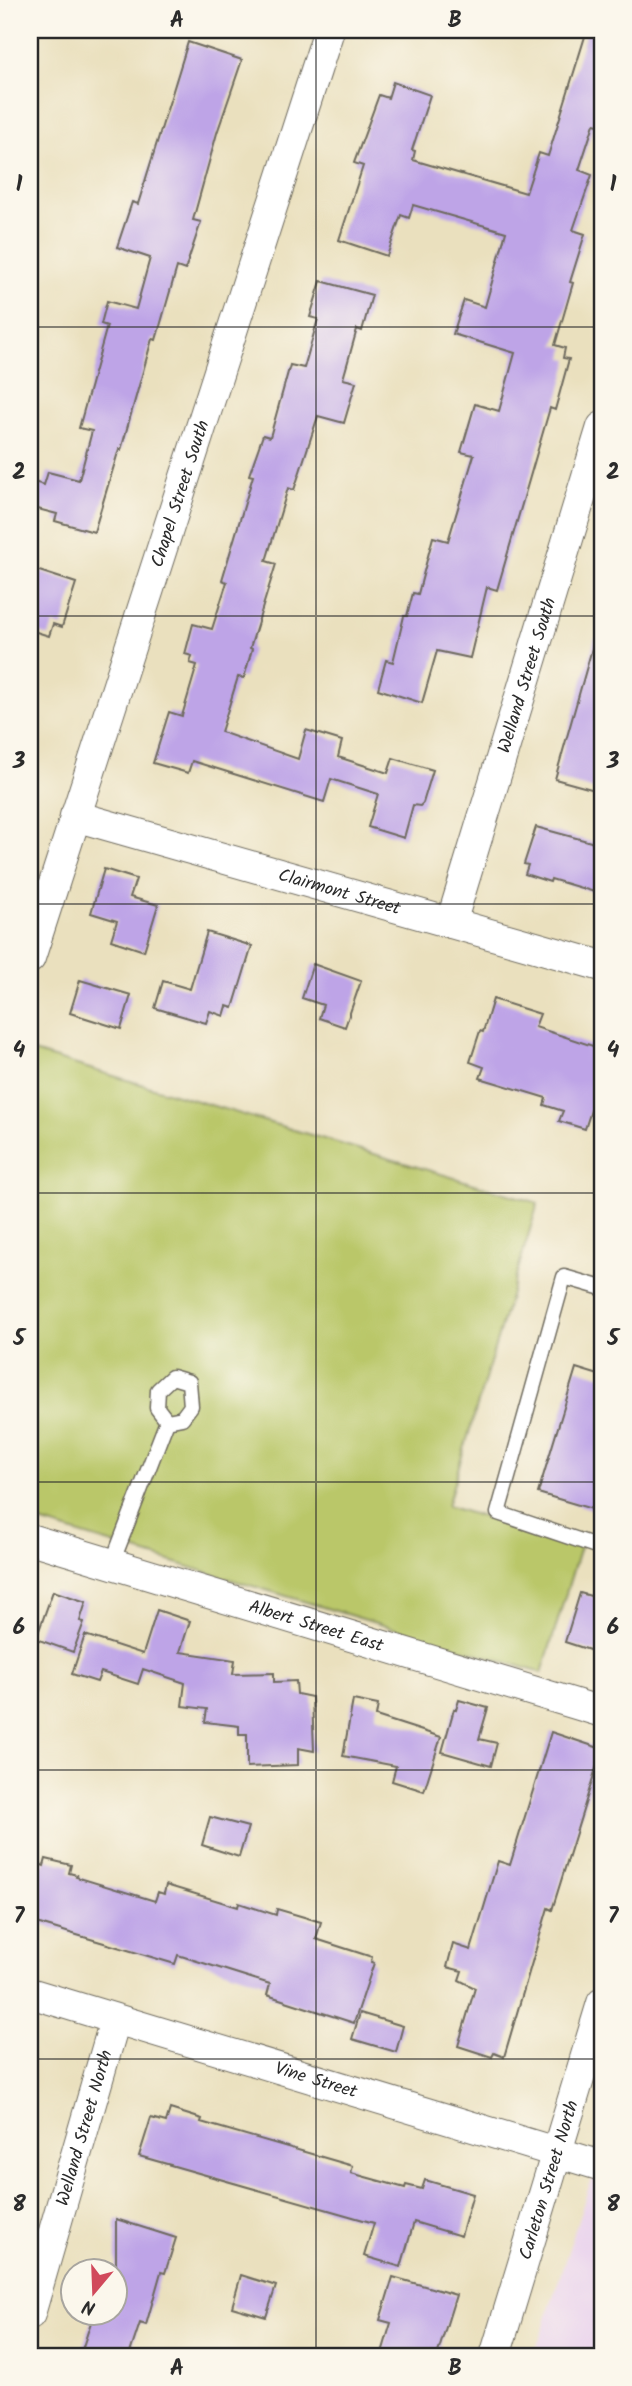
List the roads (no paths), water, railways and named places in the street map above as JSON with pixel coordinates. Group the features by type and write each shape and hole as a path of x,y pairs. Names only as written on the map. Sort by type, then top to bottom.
{"street":[{"name":"Chapel Street South","path":"30,958 39,900 75,816 329,30"},
{"name":"Welland Street South","path":"451,923 602,427"},
{"name":"Clairmont Street","path":"75,816 602,966"},
{"name":"Albert Street East","path":"30,1539 602,1712"},
{"name":"Vine Street","path":"30,1993 602,2166"},
{"name":"Carleton Street North","path":"495,2356 602,2003"},
{"name":"Welland Street North","path":"30,2314 115,2020"}],"lane":[{"path":"602,1288 564,1277 498,1513 602,1548"},
{"path":"112,1563 167,1422"}]}
